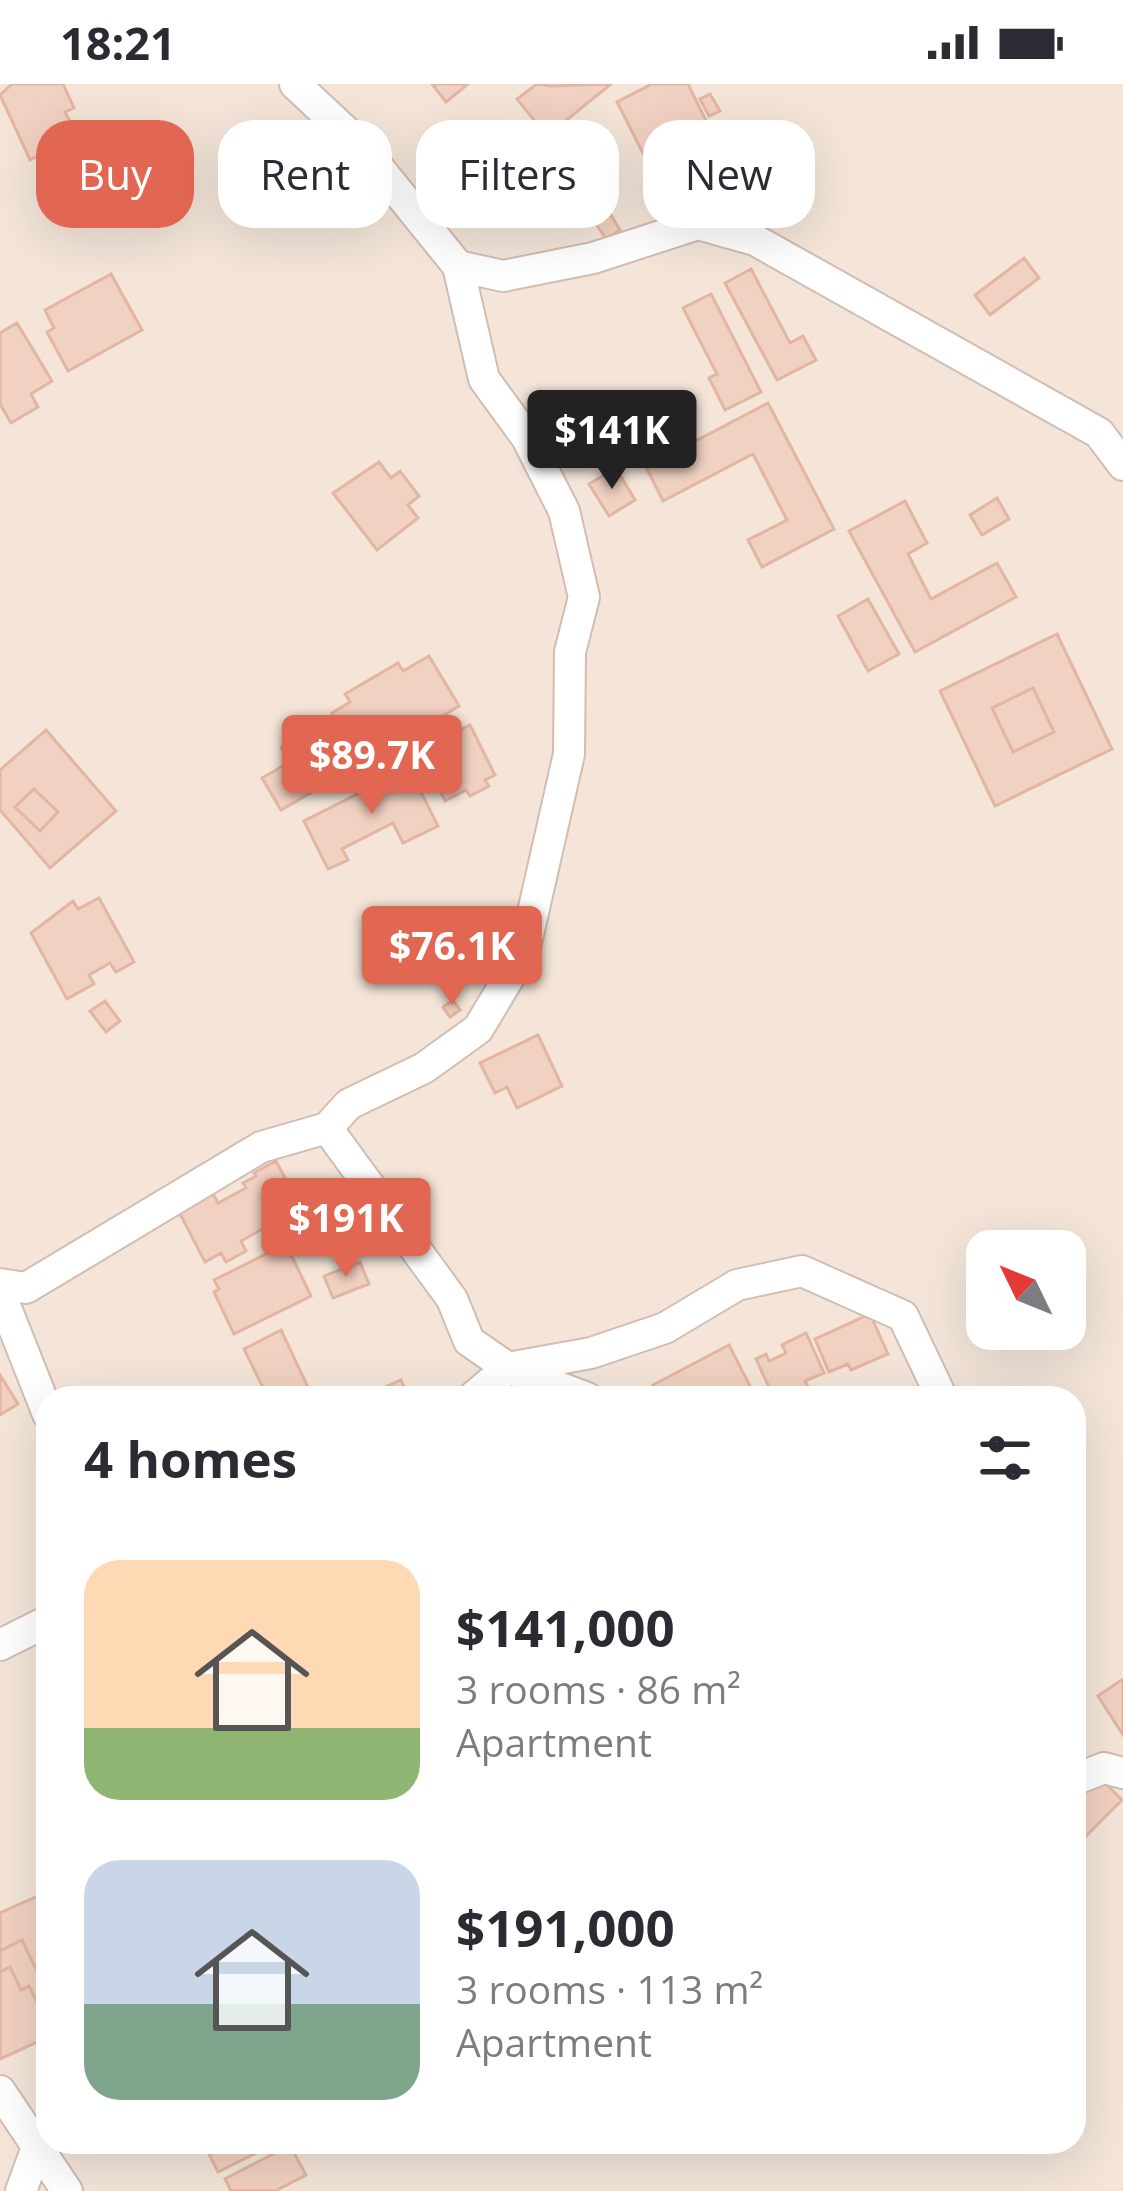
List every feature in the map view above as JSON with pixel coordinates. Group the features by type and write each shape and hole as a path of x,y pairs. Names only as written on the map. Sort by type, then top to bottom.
{"street":[{"path":"37,1386 0,1288 26,1288 261,1147 327,1129 349,1104 424,1068 478,1029 524,952 569,754 570,652 584,596 564,511 527,438 484,379 458,266 360,145 295,84"},
{"path":"458,266 503,276 593,258 698,224 755,240 1099,434 1123,464"},
{"path":"327,1129 452,1298 469,1341 508,1368 555,1386"},
{"path":"486,1386 508,1368 665,1328 737,1285 802,1271 903,1316 936,1386"},
{"path":"0,1646 36,1628"},
{"path":"1086,1775 1104,1768 1123,1773"},
{"path":"0,2091 36,2138"},
{"path":"21,2191 38,2154"},
{"path":"46,2154 67,2191"}],"shaded area":[{"path":"0,84 1123,84 1123,2191 0,2191"}],"building":[{"path":"12,84 63,84 74,108 65,112 69,120 36,120 36,157 30,160 0,95"},
{"path":"432,84 468,84 446,102"},
{"path":"537,84 611,84 567,120 534,120 517,99"},
{"path":"652,84 688,84 706,120 643,120 643,153 617,102"},
{"path":"710,94 720,111 709,116 700,99"},
{"path":"599,228 619,228 620,230 606,239"},
{"path":"1024,258 1039,278 990,315 975,295"},
{"path":"751,269 790,343 803,336 816,360 777,380 725,283"},
{"path":"111,274 142,330 68,371 47,332 54,328 45,310"},
{"path":"711,294 761,392 725,410 709,378 717,374 683,308"},
{"path":"17,323 52,381 31,394 38,407 11,423 0,404 0,333"},
{"path":"768,403 834,529 762,567 748,540 787,520 753,454 663,501 646,467"},
{"path":"379,462 391,478 400,471 419,496 408,505 418,518 377,550 333,493"},
{"path":"616,468 635,500 609,516 589,484"},
{"path":"997,498 1009,519 982,535 970,515"},
{"path":"905,501 927,543 908,554 931,599 997,563 1016,597 915,652 849,531"},
{"path":"868,599 899,654 868,671 838,616"},
{"path":"1057,634 1112,749 995,806 940,691","holes":["1033,688 1054,732 1013,752 992,708"]},
{"path":"429,656 459,706 363,765 332,713 350,702 345,694 398,663 403,671"},
{"path":"1033,688 1054,732 1013,752 992,708"},
{"path":"470,725 495,775 485,780 489,786 470,796 466,790 445,801 420,751"},
{"path":"318,726 344,774 281,810 262,778 290,762 281,747"},
{"path":"46,730 116,811 50,868 0,810 0,770","holes":["34,789 58,812 40,831 15,807"]},
{"path":"409,768 438,826 403,843 393,823 342,849 348,860 328,869 304,821"},
{"path":"34,789 58,812 40,831 15,807"},
{"path":"99,898 134,962 116,972 110,963 89,975 94,984 67,999 31,933 73,901 78,909"},
{"path":"479,913 506,969 478,983 466,957 413,983 398,953"},
{"path":"453,1000 460,1010 450,1017 443,1007"},
{"path":"105,1001 120,1021 106,1032 90,1011"},
{"path":"538,1035 562,1086 517,1108 507,1087 495,1093 480,1063"},
{"path":"276,1161 303,1212 288,1219 292,1227 270,1239 264,1228 241,1241 246,1251 226,1262 221,1253 205,1262 179,1212 213,1194 218,1203 246,1188 243,1183 254,1173"},
{"path":"286,1244 311,1296 234,1334 214,1292 219,1289 214,1280"},
{"path":"360,1262 369,1284 333,1298 324,1276"},
{"path":"870,1314 888,1354 851,1370 848,1364 829,1372 815,1339"},
{"path":"281,1330 307,1386 262,1386 244,1349"},
{"path":"806,1333 824,1373 805,1381 807,1386 768,1386 756,1359 766,1354 769,1361 786,1353 782,1345"},
{"path":"729,1345 750,1386 654,1386"},
{"path":"0,1375 18,1404 0,1415"},
{"path":"1123,1679 1123,1735 1098,1696"},
{"path":"1099,1777 1122,1800 1086,1836 1086,1790"},
{"path":"36,1897 36,1969 22,1940 0,1951 0,1913"},
{"path":"22,1940 36,1969 36,2001 29,1986 21,1990 10,1967 0,1972 0,1951"},
{"path":"10,1967 21,1990 29,1986 36,2001 36,2042 0,2059 0,1972"},
{"path":"209,2154 254,2154 218,2172"},
{"path":"273,2154 295,2154 306,2175 275,2191 231,2191 225,2179"}]}
